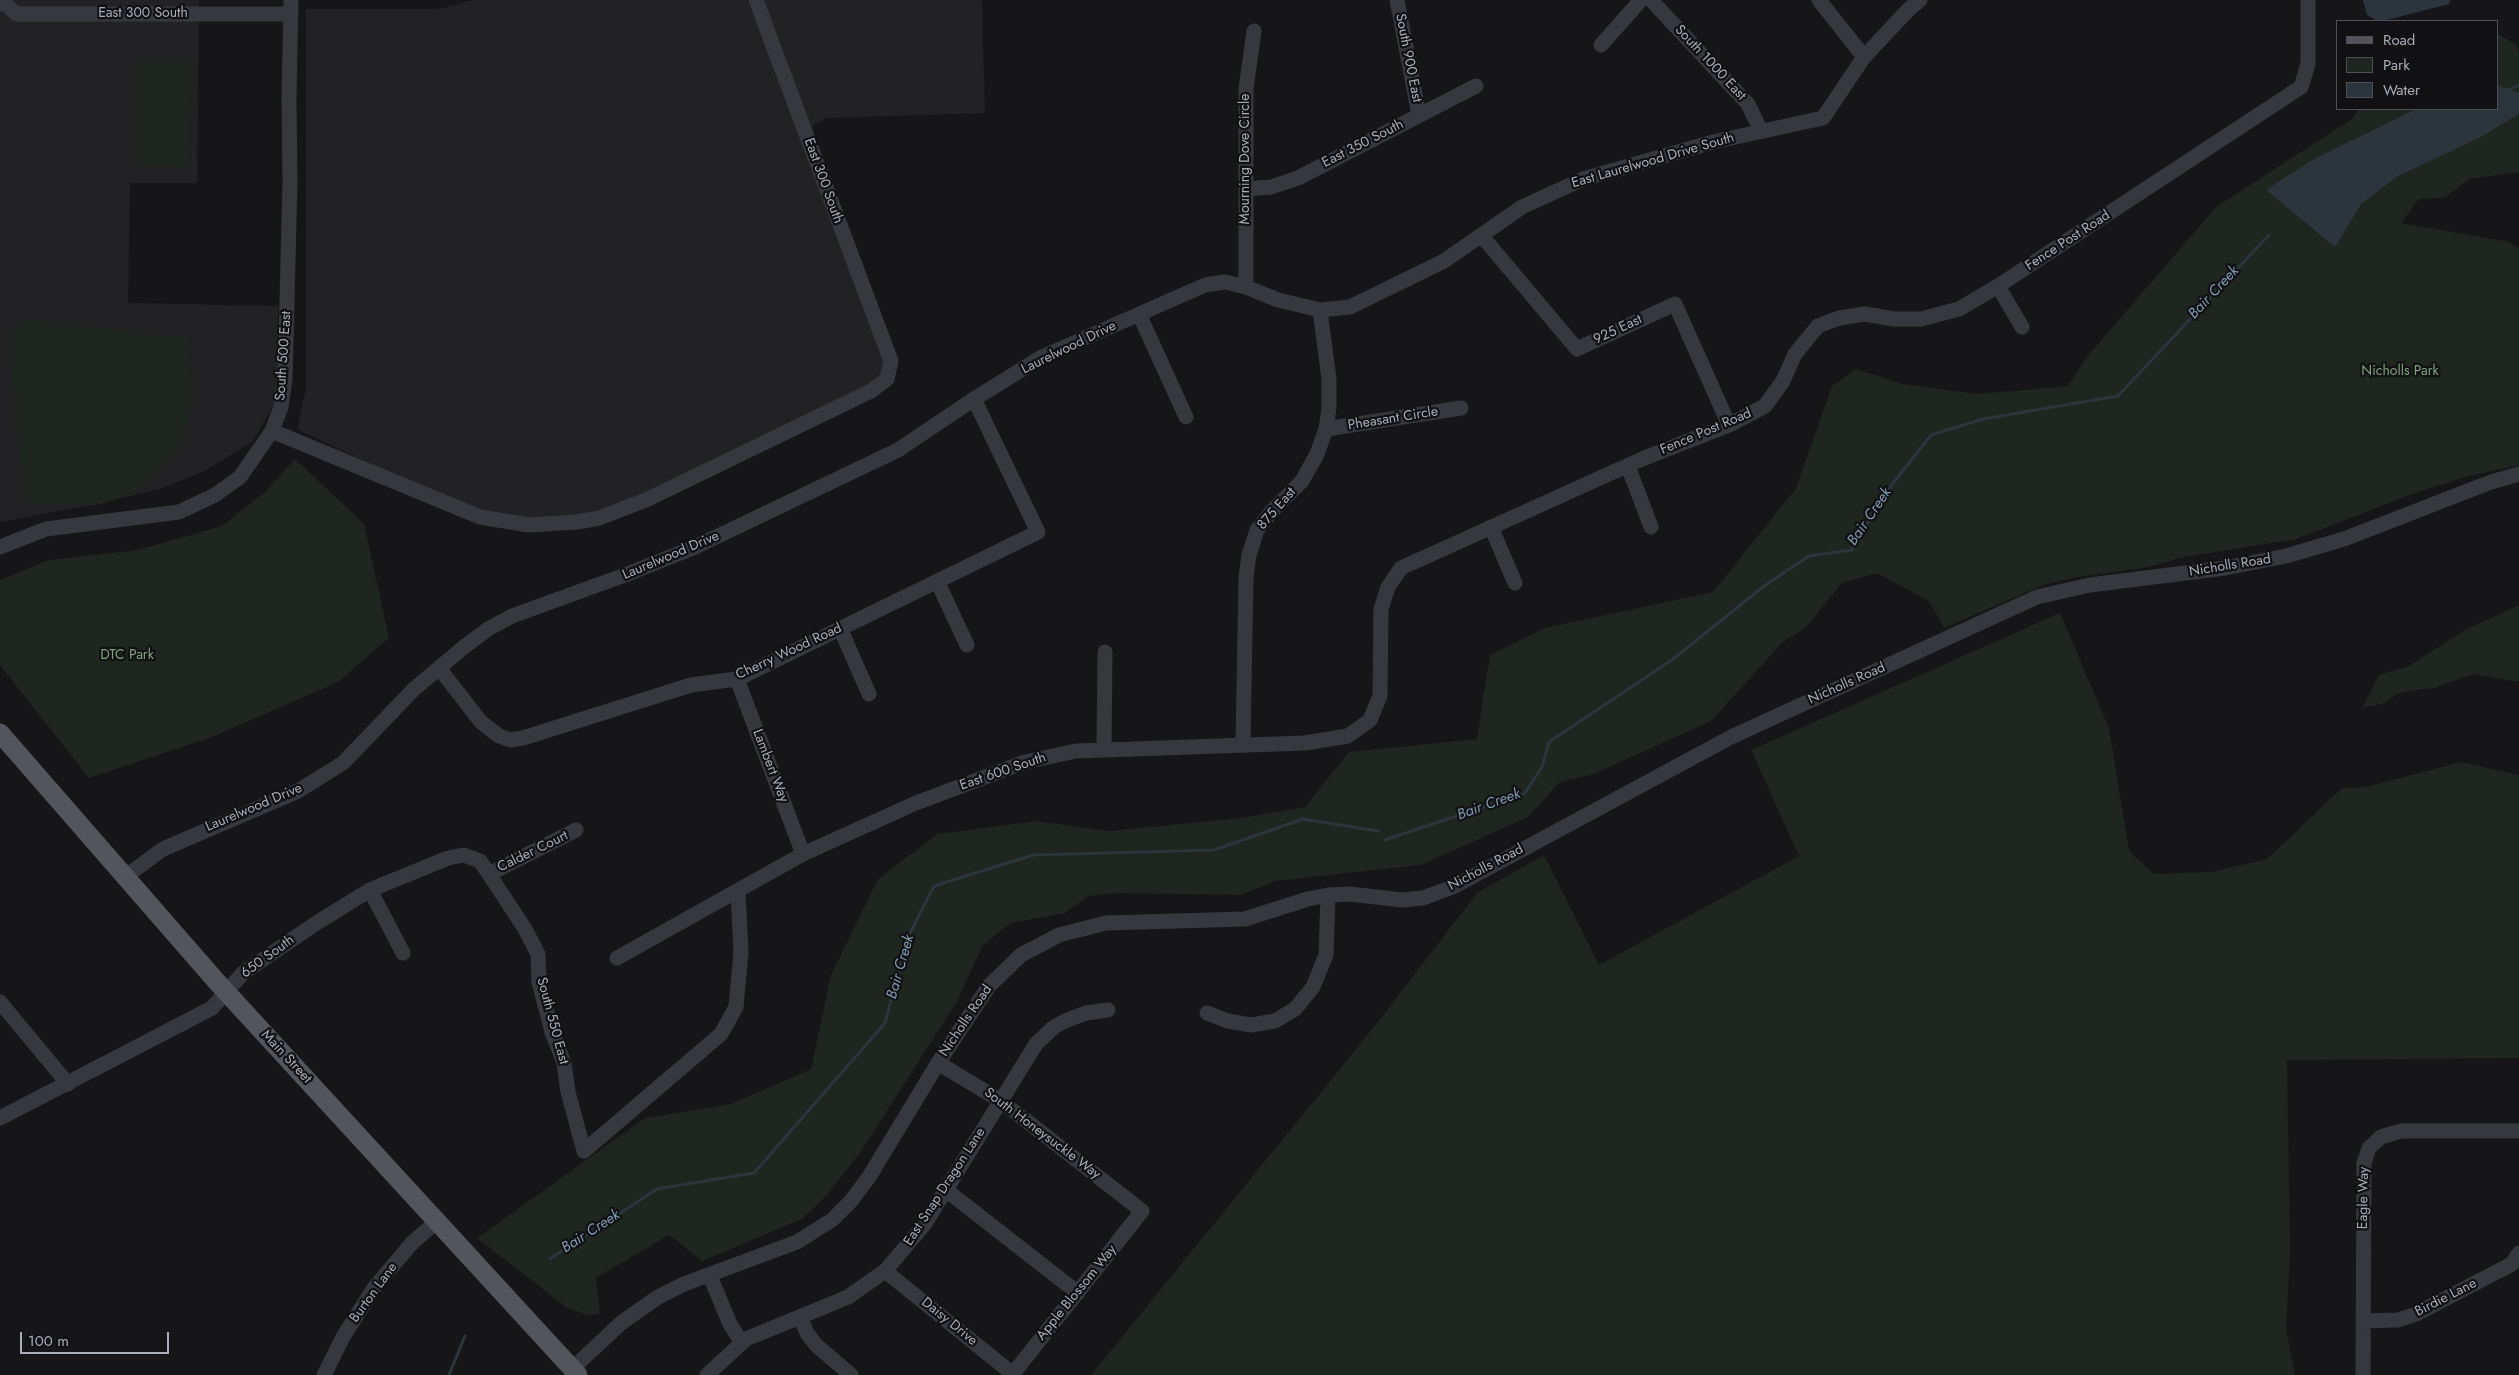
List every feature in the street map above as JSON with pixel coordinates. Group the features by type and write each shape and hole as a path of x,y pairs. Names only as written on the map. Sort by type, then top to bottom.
{"main road":[{"name":"Main Street","path":"0,733 226,992 575,1372"}],"street":[{"name":"East 300 South","path":"4,3 16,14 291,5 306,0"},
{"name":"East 300 South","path":"272,431 480,517 529,525 577,522 599,518 646,500 871,391 887,379 891,361 756,0"},
{"name":"South 900 East","path":"1397,0 1419,116"},
{"path":"1602,44 1641,0"},
{"name":"South 1000 East","path":"1651,0 1748,104 1761,131"},
{"path":"1819,0 1864,57 1909,9 1920,0"},
{"name":"Fence Post Road","path":"1305,743 1348,736 1370,720 1380,696 1381,609 1388,587 1401,568 1628,466 1729,425 1765,406 1783,381 1795,354 1818,326 1839,318 1865,314 1894,319 1921,319 1959,309 1998,286 2301,87 2308,64 2308,0"},
{"name":"South 500 East","path":"0,547 46,529 179,512 215,495 240,477 272,431 281,407 285,380 290,182 291,5"},
{"name":"Mourning Dove Circle","path":"1246,287 1246,90 1254,31"},
{"name":"East Laurelwood Drive South","path":"1246,287 1278,300 1320,310 1350,308 1444,261 1522,207 1583,179 1713,142 1806,120 1823,118 1864,57"},
{"name":"East 350 South","path":"1246,189 1271,188 1298,178 1476,86"},
{"name":"925 East","path":"1481,235 1577,349 1675,304 1729,425"},
{"name":"Laurelwood Drive","path":"125,877 163,849 298,791 343,763 414,689 488,629 512,616 696,547 898,450 974,399 1042,357 1205,285 1225,282 1246,287"},
{"path":"1998,286 2022,327"},
{"name":"875 East","path":"1243,744 1248,555 1257,530 1272,511 1302,481 1317,454 1326,429 1329,408 1329,379 1320,310"},
{"path":"1139,314 1186,417"},
{"name":"Cherry Wood Road","path":"439,668 481,722 499,736 510,740 523,738 692,685 736,679 1038,532 974,399"},
{"name":"Pheasant Circle","path":"1326,429 1461,408"},
{"path":"1628,466 1651,527"},
{"name":"Nicholls Road","path":"575,1372 621,1323 646,1304 684,1284 710,1276 797,1242 832,1220 852,1201 869,1177 979,998 999,974 1032,948 1059,935 1106,923 1245,919 1308,899 1328,895 1350,894 1402,900 1423,898 1442,891 1731,737 2037,597 2082,586 2225,568 2286,556 2337,541 2491,482 2519,474"},
{"path":"1491,527 1515,583"},
{"path":"937,581 967,645"},
{"path":"840,628 868,694"},
{"path":"1104,749 1105,652"},
{"name":"Lambert Way","path":"736,679 803,854"},
{"name":"East 600 South","path":"616,958 738,892 803,854 916,803 1026,762 1076,751 1104,749 1305,743"},
{"name":"Calder Court","path":"489,874 576,830"},
{"name":"650 South","path":"0,1118 212,1008 242,973 370,890 448,858 464,854 480,861 489,874"},
{"name":"South 550 East","path":"489,874 526,929 538,954 538,982 552,1032 564,1063 568,1092 584,1151 722,1034 736,1007 741,952 738,892"},
{"path":"370,890 403,953"},
{"path":"1207,1013 1228,1021 1251,1025 1275,1021 1295,1008 1313,987 1326,955 1328,895"},
{"path":"0,1002 68,1084"},
{"name":"East Snap Dragon Lane","path":"707,1375 742,1343 848,1297 885,1271 917,1235 1029,1054 1049,1031 1076,1016 1108,1010"},
{"name":"South Honeysuckle Way","path":"938,1063 1001,1101 1142,1211"},
{"name":"Eagle Way","path":"2363,1375 2364,1163 2369,1148 2381,1137 2401,1131 2519,1131"},
{"path":"946,1190 1078,1293"},
{"name":"Apple Blossom Way","path":"1012,1374 1142,1211"},
{"name":"Burton Lane","path":"324,1375 342,1337 374,1288 412,1243 436,1222"},
{"name":"Birdie Lane","path":"2363,1321 2398,1320 2416,1314 2512,1264 2519,1253"},
{"name":"Daisy Drive","path":"885,1271 1012,1374"},
{"path":"710,1276 730,1324 742,1343"},
{"path":"800,1318 807,1333 816,1345 851,1375"}],"shaded area":[{"path":"0,0 199,0 197,183 130,183 128,303 278,306 278,397 253,441 205,471 160,489 91,505 0,522"},
{"path":"473,0 982,0 985,113 826,118 802,133 887,367 883,381 626,508 533,523 474,513 297,429 306,389 306,9 439,9"}],"green space":[{"name":"Nicholls Park","path":"2499,35 2516,45 2519,51 2519,172 2469,179 2445,198 2419,199 2401,223 2509,242 2519,249 2519,465 2469,476 2415,493 2296,539 2179,558 2149,567 2077,577 2043,585 1944,628 1929,601 1877,573 1842,583 1806,627 1782,643 1711,721 1594,774 1560,782 1528,817 1421,865 1275,881 1241,895 1117,893 1088,896 1065,913 1011,923 982,946 958,1000 862,1150 828,1194 802,1219 702,1261 669,1235 596,1278 600,1314 588,1315 567,1308 477,1238 645,1118 731,1104 811,1069 831,975 878,879 938,834 1036,821 1109,831 1241,818 1305,807 1349,752 1477,739 1490,655 1545,628 1713,592 1796,488 1832,386 1856,369 1902,384 1978,394 2068,386 2086,358 2216,207 2352,119 2358,110 2499,110"},
{"path":"136,58 191,59 190,167 136,167"},
{"path":"23,319 190,337 191,402 184,438 173,455 142,487 121,498 97,505 25,505 8,334"},
{"name":"DTC Park","path":"295,459 364,524 389,638 338,682 212,737 89,778 0,665 0,580 49,560 138,550 222,526 266,491"},
{"path":"2519,605 2519,682 2473,674 2435,688 2401,692 2382,704 2362,708 2379,675 2409,666 2465,630"},
{"path":"2060,613 2109,728 2129,851 2154,874 2212,872 2267,859 2342,788 2366,787 2461,762 2519,775 2519,1058 2287,1060 2290,1252 2286,1330 2295,1375 1091,1375 1374,1027 1477,893 1544,855 1599,965 1799,856 1751,750"}],"water":[{"path":"2363,0 2451,0 2449,4 2387,20 2375,20 2367,15"},
{"path":"2499,85 2519,93 2519,114 2481,137 2398,176 2361,204 2335,247 2266,190 2312,160 2414,110 2499,110"}],"waterway":[{"name":"Bair Creek","path":"2508,90 2519,85"},
{"name":"Bair Creek","path":"1385,840 1525,793 1542,767 1549,742 1673,659 1764,586 1809,556 1852,550 1880,500 1931,435 1983,419 2118,396 2269,235"},
{"name":"Bair Creek","path":"550,1259 657,1189 754,1173 885,1023 907,939 934,886 1033,855 1214,850 1303,819 1378,831"},
{"name":"Bair Creek","path":"449,1375 465,1336"}]}
